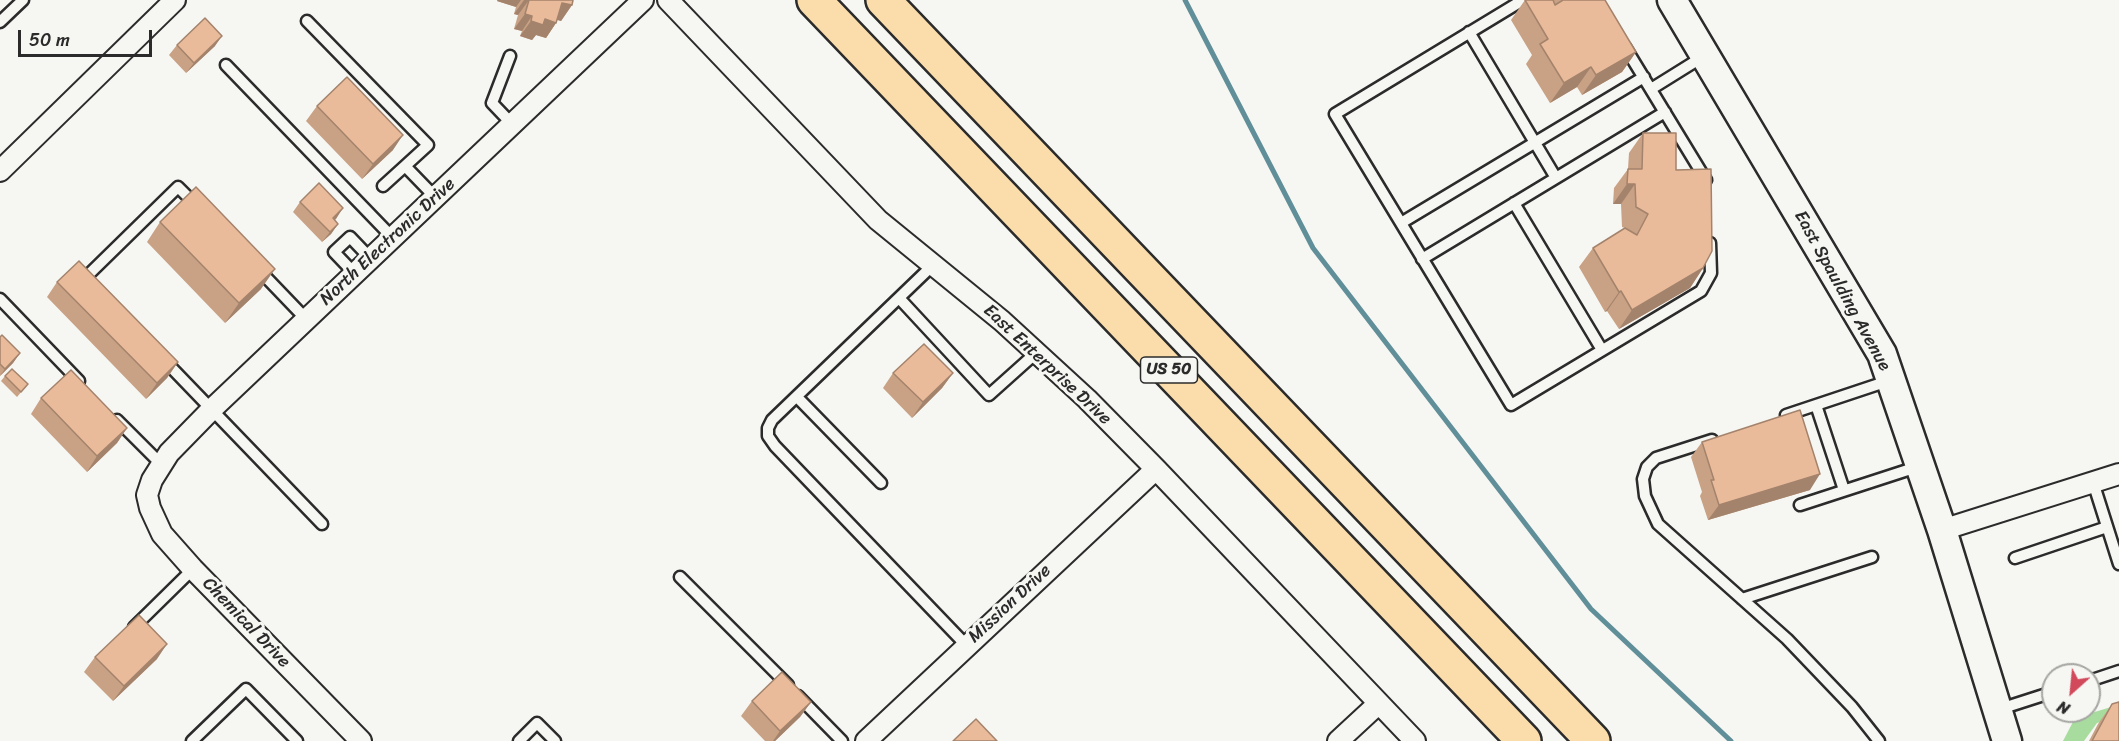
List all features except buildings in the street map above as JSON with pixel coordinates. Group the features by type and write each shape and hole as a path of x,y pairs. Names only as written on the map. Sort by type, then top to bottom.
{"highway":[{"name":"US 50","path":"814,0 1524,741"},
{"name":"US 50","path":"883,0 1593,741"}],"street":[{"path":"0,171 175,0"},
{"name":"North Electronic Drive","path":"147,495 161,464 212,409 643,0"},
{"name":"East Enterprise Drive","path":"668,0 878,220 1037,352 1156,469 1415,741"},
{"name":"East Spaulding Avenue","path":"1672,0 1882,354 1942,530 2007,741"},
{"name":"Mission Drive","path":"866,741 1156,469"},
{"path":"1942,530 2119,474"},
{"name":"Chemical Drive","path":"147,495 152,514 162,534 192,569 362,741"},
{"path":"1338,741 1378,704"}],"lane":[{"path":"0,22 24,0"},
{"path":"1523,0 1335,114 1510,405 1701,291 1711,273 1710,229"},
{"path":"307,21 428,145 383,186"},
{"path":"1469,33 1556,178"},
{"path":"1621,39 1708,184 1709,195"},
{"path":"510,56 492,103 513,125"},
{"path":"1651,89 1705,56"},
{"path":"226,65 393,238"},
{"path":"1401,223 1644,77"},
{"path":"1422,259 1665,112"},
{"path":"405,166 436,198"},
{"path":"92,287 84,279 178,187 203,213"},
{"path":"1514,203 1602,350"},
{"path":"355,274 334,252 350,237 371,259"},
{"path":"252,264 306,319"},
{"path":"933,265 772,420 768,428 768,436 966,645"},
{"path":"899,298 989,395 1037,352"},
{"path":"0,299 86,387"},
{"path":"156,352 322,524"},
{"path":"1777,418 1891,380"},
{"path":"797,397 881,483"},
{"path":"1816,405 1844,490"},
{"path":"108,411 161,464"},
{"path":"1723,436 1656,458 1647,467 1643,479 1645,496 1658,524 1787,639 1852,707 1879,741"},
{"path":"1800,505 1920,466"},
{"path":"2093,482 2119,564"},
{"path":"2015,558 2108,528"},
{"path":"1742,599 1872,557"},
{"path":"134,627 192,569"},
{"path":"680,577 842,741"},
{"path":"2101,677 2119,671"},
{"path":"192,741 246,689 297,741"},
{"path":"1997,710 2041,696"},
{"path":"519,741 537,723 555,741"}],"green space":[{"path":"2111,707 2115,718 2101,722 2101,710"},
{"path":"2072,723 2097,723 2084,741 2063,741"}],"waterway":[{"path":"1185,0 1313,248 1591,609 1731,741"}]}
